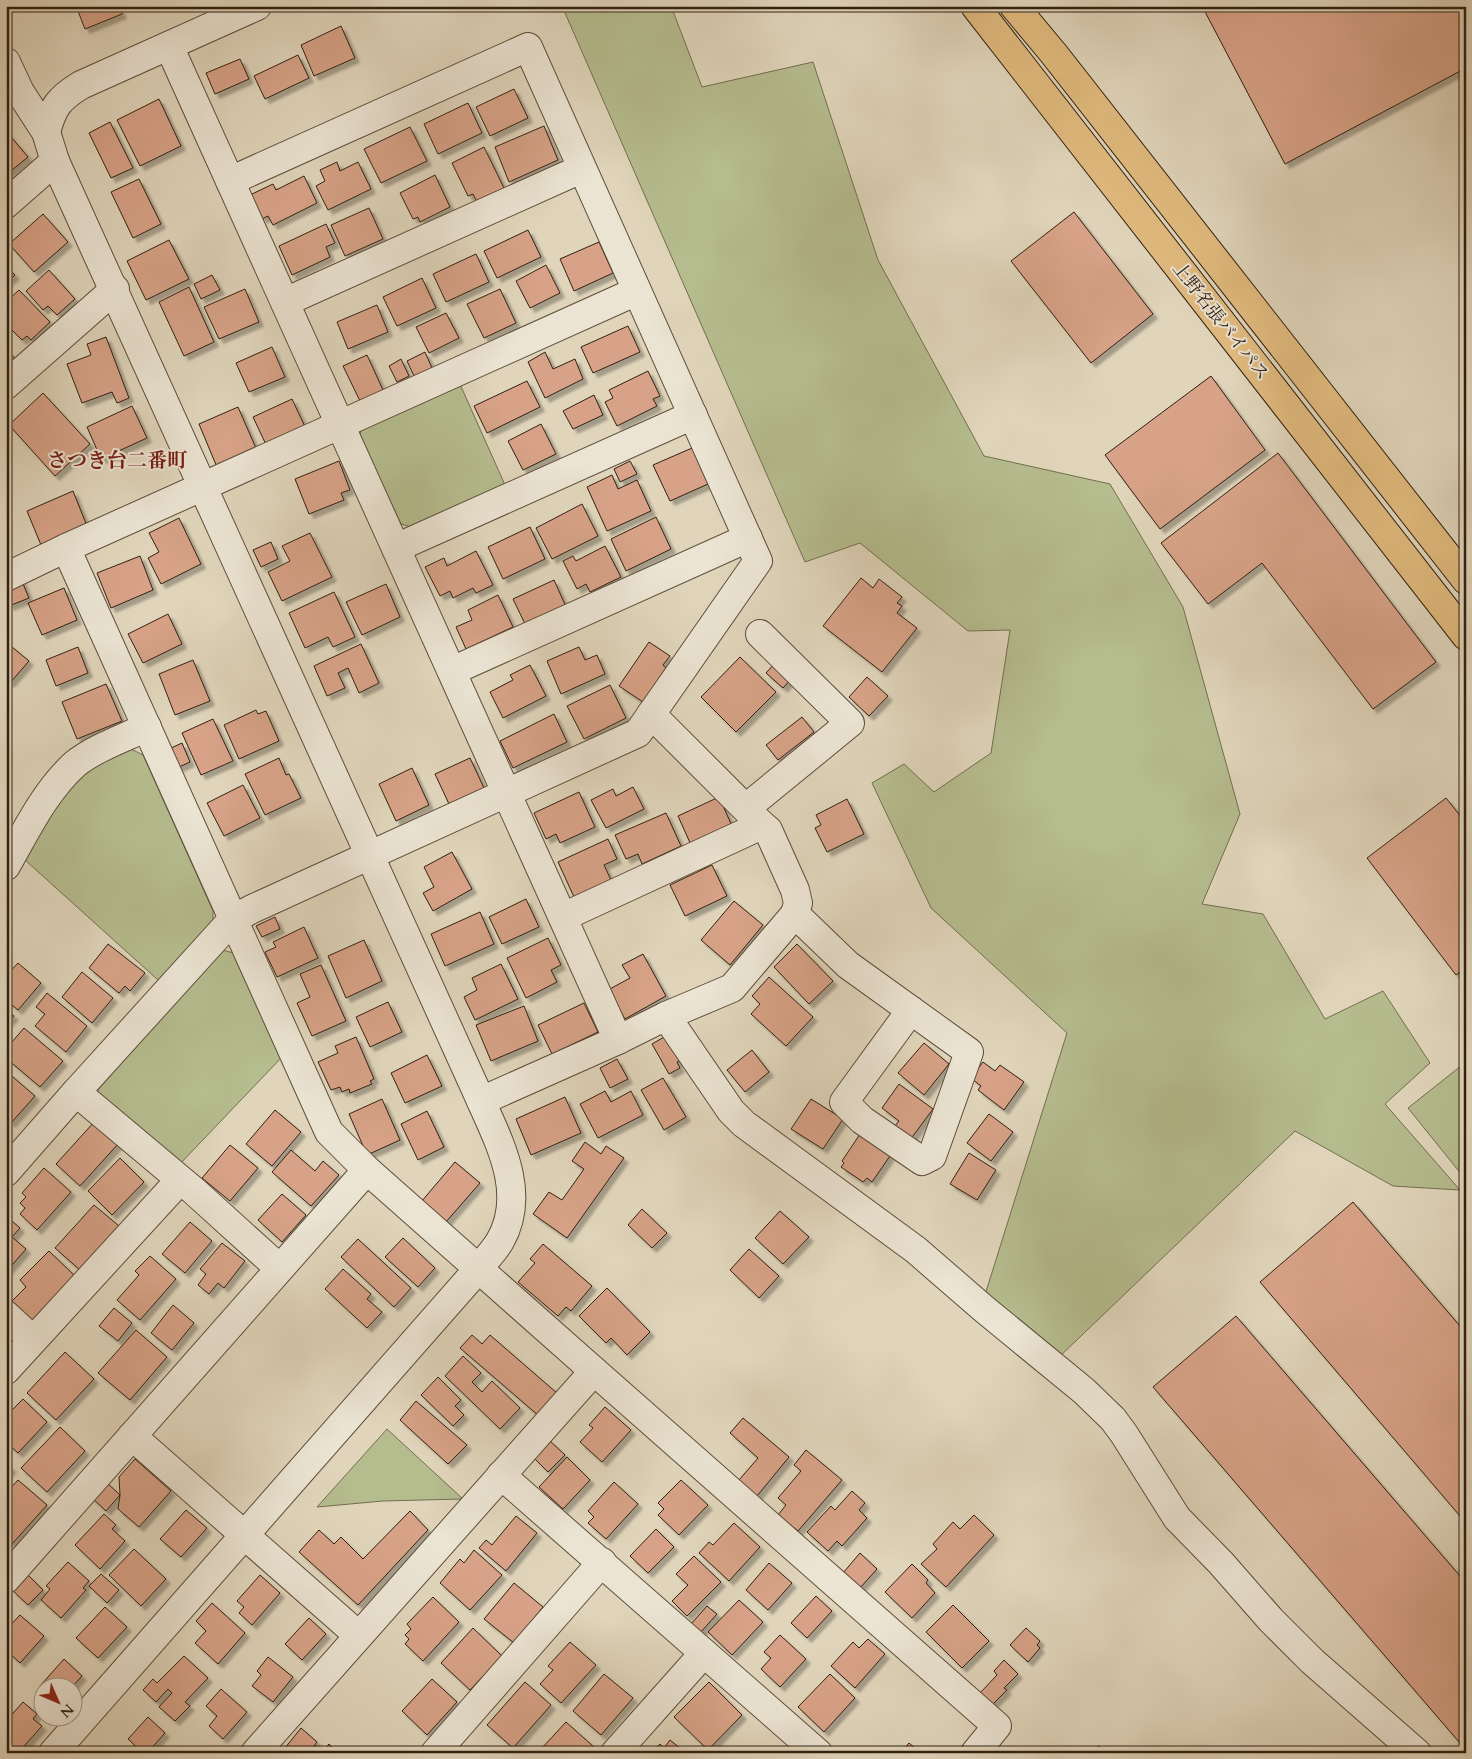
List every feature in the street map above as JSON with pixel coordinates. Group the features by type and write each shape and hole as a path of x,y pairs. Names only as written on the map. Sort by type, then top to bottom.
{"highway":[{"name":"上野名張バイパス","path":"975,6 1466,636"},
{"name":"上野名張バイパス","path":"1014,6 1466,580"}],"street":[{"path":"46,132 52,110 64,96 81,85 258,6"},
{"path":"170,46 618,1040"},
{"path":"6,1172 232,920 369,855 508,794 638,733 758,561 528,47 230,181"},
{"path":"6,62 20,92 46,132 55,161 503,1149 512,1188 511,1206 504,1233 479,1268 53,1753"},
{"path":"6,204 55,161"},
{"path":"285,302 581,169"},
{"path":"6,385 114,290"},
{"path":"6,577 66,548 637,291"},
{"path":"396,548 693,415"},
{"path":"452,671 748,538"},
{"path":"66,548 232,920 310,1087 323,1122 336,1141 997,1726 975,1753"},
{"path":"563,917 754,816 850,723 760,634"},
{"path":"481,1101 618,1040 666,1016 732,988 795,914 798,903 795,890 768,830 651,714"},
{"path":"6,866 54,788 76,764 147,727"},
{"path":"795,914 848,965 911,1010 969,1052 932,1156 922,1161 862,1120 844,1102 911,1010"},
{"path":"666,1016 731,1110 744,1124 924,1256 1096,1402 1124,1434 1176,1518 1221,1563 1271,1620 1305,1654 1417,1753"},
{"path":"76,1092 180,1180 278,1268"},
{"path":"6,1578 278,1268 367,1170"},
{"path":"6,1370 180,1180"},
{"path":"6,1315 32,1340"},
{"path":"255,1753 594,1371"},
{"path":"132,1436 358,1635"},
{"path":"501,1475 704,1653 805,1749"},
{"path":"435,1753 602,1562"},
{"path":"615,1753 704,1653"}],"green space":[{"path":"562,6 671,6 702,87 813,62 878,260 984,456 1110,484 1183,607 1240,814 1202,904 1263,914 1325,1019 1383,991 1430,1063 1385,1104 1460,1190 1393,1186 1295,1131 1057,1359 984,1298 1067,1033 931,908 872,783 904,764 934,792 991,753 1010,630 968,631 860,543 805,562"},
{"path":"459,382 505,485 411,527 401,524 359,436 364,425"},
{"path":"131,749 143,755 213,911 213,923 158,980 25,860 52,814 76,782 96,766"},
{"path":"222,950 234,953 282,1057 178,1166 99,1100 98,1090"},
{"path":"1466,1062 1466,1180 1408,1108"},
{"path":"387,1429 463,1499 383,1501 317,1507"}],"building":[{"path":"76,6 118,6 122,14 85,29"},
{"path":"1202,6 1466,6 1466,68 1285,164"},
{"path":"341,26 355,58 314,76 301,45"},
{"path":"298,55 309,78 265,99 254,76"},
{"path":"240,59 249,79 215,94 206,73"},
{"path":"514,89 528,118 490,136 476,107"},
{"path":"159,99 181,146 140,166 117,120"},
{"path":"468,103 482,133 438,154 424,124"},
{"path":"110,122 133,168 111,178 89,133"},
{"path":"544,126 558,160 509,182 495,147"},
{"path":"410,127 427,161 381,183 364,149"},
{"path":"6,131 28,157 6,175"},
{"path":"484,147 504,188 477,202 473,194 468,196 452,163"},
{"path":"337,162 340,171 358,162 371,189 328,210 316,186 325,181 320,170"},
{"path":"435,175 450,207 420,222 418,217 413,219 400,193"},
{"path":"304,176 317,203 273,225 268,216 262,219 250,195 273,184 276,190"},
{"path":"139,179 161,224 133,238 111,192"},
{"path":"369,208 383,239 345,256 331,225"},
{"path":"1074,212 1153,314 1091,363 1011,261"},
{"path":"43,214 68,242 34,272 9,244"},
{"path":"326,224 335,243 326,247 330,257 292,275 279,246"},
{"path":"528,230 541,257 497,278 484,251"},
{"path":"169,240 189,279 146,300 127,261"},
{"path":"599,242 613,273 574,291 560,259"},
{"path":"476,254 489,282 446,302 433,274"},
{"path":"546,265 560,293 530,308 516,281"},
{"path":"6,266 15,275 6,283"},
{"path":"49,270 75,299 57,315 48,306 43,310 26,291"},
{"path":"212,275 220,290 201,299 194,284"},
{"path":"422,278 436,308 397,326 383,297"},
{"path":"189,287 214,342 184,356 159,302"},
{"path":"245,289 259,322 219,339 204,307"},
{"path":"500,289 516,323 484,338 467,304"},
{"path":"19,290 50,322 31,340 27,336 22,340 6,324 6,302"},
{"path":"377,305 388,332 348,349 337,322"},
{"path":"446,313 459,338 429,353 416,327"},
{"path":"628,326 640,352 593,373 581,347"},
{"path":"106,337 129,398 117,403 112,392 82,403 67,364 91,355 87,344"},
{"path":"272,347 285,377 249,392 236,363"},
{"path":"6,349 18,362 6,373"},
{"path":"425,352 432,368 414,376 407,361"},
{"path":"545,352 553,369 575,359 583,379 545,398 528,362"},
{"path":"367,355 383,390 360,401 343,366"},
{"path":"401,359 409,376 397,382 389,366"},
{"path":"648,371 660,396 653,399 657,406 617,426 605,402 613,398 609,390"},
{"path":"1211,376 1265,450 1160,529 1105,455"},
{"path":"527,381 540,407 487,433 474,406"},
{"path":"43,393 90,444 55,476 9,425"},
{"path":"594,395 603,415 573,429 563,411"},
{"path":"292,399 308,433 269,451 253,417"},
{"path":"132,406 147,438 101,459 87,427"},
{"path":"238,407 259,455 219,472 199,424"},
{"path":"541,424 556,454 523,470 508,441"},
{"path":"692,448 708,484 670,501 653,465"},
{"path":"1278,453 1436,662 1373,709 1262,563 1208,604 1161,543"},
{"path":"339,461 350,490 341,493 344,500 309,514 295,479"},
{"path":"630,461 637,474 620,482 614,469"},
{"path":"612,475 618,489 637,480 651,511 607,531 587,487"},
{"path":"73,491 87,526 41,545 27,511"},
{"path":"582,504 598,536 552,559 536,528"},
{"path":"656,517 671,549 626,571 611,539"},
{"path":"179,518 201,564 161,584 148,558 159,552 149,533"},
{"path":"530,527 545,559 503,579 488,547"},
{"path":"310,533 332,577 282,601 268,572 290,561 282,546"},
{"path":"271,542 278,559 261,567 253,550"},
{"path":"605,546 621,577 590,592 586,584 577,589 563,561 573,556 576,561"},
{"path":"476,551 493,585 476,593 473,588 453,598 450,591 440,596 425,567 444,558 447,566"},
{"path":"140,556 153,590 111,608 97,573"},
{"path":"861,578 873,588 879,579 902,597 897,603 902,606 897,613 917,628 882,672 823,626"},
{"path":"21,579 29,598 9,606 6,598 6,585"},
{"path":"554,580 567,609 527,628 513,599"},
{"path":"386,584 400,617 362,635 346,602"},
{"path":"64,588 77,620 42,635 28,603"},
{"path":"334,592 355,637 333,647 328,637 305,648 289,613"},
{"path":"498,595 513,627 466,649 456,627 472,620 468,610"},
{"path":"168,614 182,644 143,663 128,634"},
{"path":"6,642 29,661 10,683 6,680"},
{"path":"649,642 670,656 663,665 666,668 643,702 619,686"},
{"path":"361,644 379,683 359,693 348,668 338,673 345,688 327,696 314,666"},
{"path":"78,647 88,673 56,686 46,660"},
{"path":"579,647 585,660 597,655 605,674 561,694 547,661"},
{"path":"740,657 776,692 736,732 701,697"},
{"path":"193,660 210,701 175,715 159,674"},
{"path":"775,663 791,679 783,688 766,673"},
{"path":"530,665 546,696 503,718 490,692 513,680 510,675"},
{"path":"867,677 888,696 869,716 849,697"},
{"path":"106,684 122,721 77,739 62,702"},
{"path":"610,685 626,718 584,739 567,706"},
{"path":"256,710 258,714 266,711 279,741 239,759 224,725"},
{"path":"554,714 567,742 513,768 500,741"},
{"path":"802,717 814,732 778,760 766,745"},
{"path":"213,719 233,761 201,775 182,733"},
{"path":"182,743 190,762 177,768 169,749"},
{"path":"279,758 286,775 289,774 301,798 265,815 245,774"},
{"path":"470,758 484,788 449,804 435,774"},
{"path":"412,768 429,805 396,821 379,784"},
{"path":"243,785 260,818 224,836 207,803"},
{"path":"633,787 644,809 606,828 591,800 613,789 616,796"},
{"path":"579,792 595,827 560,843 556,834 546,839 534,813"},
{"path":"719,797 732,826 691,845 678,816"},
{"path":"1446,798 1466,823 1466,967 1456,975 1367,858"},
{"path":"847,799 864,834 827,852 815,828 821,825 816,815"},
{"path":"666,813 681,846 642,864 638,854 626,859 615,835"},
{"path":"608,839 617,859 604,865 611,880 574,897 558,862"},
{"path":"452,852 472,889 433,911 423,893 434,887 424,867"},
{"path":"712,865 727,896 685,916 670,885"},
{"path":"526,899 539,927 502,944 489,917"},
{"path":"734,901 763,925 730,965 701,940"},
{"path":"480,912 494,944 445,966 431,934"},
{"path":"275,917 280,929 262,937 256,926"},
{"path":"304,927 318,958 277,977 265,952 276,947 273,942"},
{"path":"548,938 561,965 551,970 557,982 526,998 507,958"},
{"path":"364,940 382,981 346,998 328,956"},
{"path":"108,944 145,973 130,991 125,986 119,993 89,968"},
{"path":"797,944 833,981 809,1004 774,967"},
{"path":"643,954 666,996 625,1019 608,990 630,978 622,965"},
{"path":"18,963 41,983 18,1010 6,1000 6,976"},
{"path":"501,964 518,999 475,1020 464,997 477,990 472,978"},
{"path":"321,965 346,1021 312,1036 297,1003 310,997 300,974"},
{"path":"82,972 113,998 92,1023 62,997"},
{"path":"769,977 813,1017 786,1046 751,1014 760,1004 752,996"},
{"path":"47,993 87,1026 66,1052 35,1026 45,1014 36,1007"},
{"path":"388,1002 402,1032 370,1047 356,1017"},
{"path":"584,1003 598,1032 552,1054 538,1025"},
{"path":"524,1006 538,1041 491,1061 476,1025"},
{"path":"6,1009 14,1016 6,1024"},
{"path":"24,1028 63,1061 40,1087 6,1058 6,1049"},
{"path":"671,1033 685,1058 677,1062 680,1068 669,1074 652,1044"},
{"path":"356,1037 374,1079 370,1081 372,1084 350,1093 349,1089 342,1092 340,1087 331,1090 318,1062 338,1053 335,1046"},
{"path":"924,1043 949,1064 924,1095 898,1073"},
{"path":"752,1050 769,1072 745,1092 727,1070"},
{"path":"427,1055 442,1086 405,1103 391,1073"},
{"path":"617,1059 628,1079 610,1088 600,1068"},
{"path":"983,1062 995,1071 1000,1065 1024,1082 1004,1110 978,1090 981,1086 971,1078"},
{"path":"6,1071 35,1096 11,1123 6,1119"},
{"path":"663,1078 686,1117 664,1130 641,1090"},
{"path":"899,1084 933,1109 910,1140 893,1128 899,1121 882,1108"},
{"path":"605,1091 611,1102 631,1091 643,1115 598,1138 580,1104"},
{"path":"565,1097 581,1133 531,1155 516,1119"},
{"path":"382,1099 400,1140 367,1155 349,1114"},
{"path":"811,1099 843,1119 823,1149 791,1129"},
{"path":"275,1110 301,1132 272,1166 246,1144"},
{"path":"427,1111 444,1147 418,1160 401,1124"},
{"path":"989,1114 1013,1132 991,1161 967,1143"},
{"path":"95,1121 119,1143 80,1186 56,1164"},
{"path":"862,1131 888,1150 886,1153 890,1156 872,1182 867,1178 863,1182 841,1167 844,1163 842,1161"},
{"path":"585,1142 601,1154 606,1146 624,1158 567,1238 533,1214 549,1192 562,1200 584,1169 572,1161"},
{"path":"230,1145 258,1168 230,1201 202,1178"},
{"path":"291,1150 315,1171 323,1161 339,1175 311,1206 272,1172"},
{"path":"969,1153 996,1170 977,1200 950,1184"},
{"path":"120,1158 144,1182 112,1215 88,1191"},
{"path":"455,1162 480,1183 445,1223 421,1202"},
{"path":"44,1168 71,1192 37,1230 20,1214 25,1208 20,1203 26,1197 22,1193"},
{"path":"282,1194 306,1215 282,1242 258,1220"},
{"path":"1353,1202 1466,1333 1466,1523 1260,1282"},
{"path":"94,1205 119,1226 80,1270 55,1248"},
{"path":"642,1209 667,1233 652,1248 628,1225"},
{"path":"780,1211 809,1237 783,1264 755,1238"},
{"path":"6,1216 20,1228 12,1237 26,1249 6,1272"},
{"path":"190,1222 212,1241 185,1273 162,1254"},
{"path":"403,1238 435,1268 418,1287 385,1257"},
{"path":"358,1239 411,1288 394,1307 341,1257"},
{"path":"222,1243 245,1261 224,1288 218,1283 209,1294 198,1285 206,1274 200,1269"},
{"path":"543,1244 592,1286 571,1311 566,1307 558,1316 518,1282 535,1263 530,1259"},
{"path":"749,1249 779,1276 759,1298 730,1270"},
{"path":"49,1251 75,1276 32,1320 12,1301 26,1287 20,1280"},
{"path":"150,1256 176,1279 140,1320 117,1300 139,1275 135,1271"},
{"path":"343,1269 371,1294 367,1299 382,1312 367,1328 325,1289"},
{"path":"607,1288 650,1332 627,1355 611,1338 606,1343 579,1316"},
{"path":"173,1305 194,1323 172,1350 151,1333"},
{"path":"114,1308 132,1323 118,1341 99,1326"},
{"path":"1236,1316 1466,1583 1466,1750 1153,1387"},
{"path":"136,1330 167,1357 130,1400 98,1373"},
{"path":"472,1335 482,1344 490,1335 558,1394 539,1416 460,1348"},
{"path":"65,1352 94,1379 56,1420 27,1393"},
{"path":"463,1356 481,1373 472,1382 482,1392 492,1381 520,1408 500,1429 445,1376"},
{"path":"438,1377 461,1400 455,1406 464,1415 453,1426 421,1395"},
{"path":"23,1399 47,1422 18,1453 6,1442 6,1416"},
{"path":"416,1401 467,1445 448,1464 400,1420"},
{"path":"605,1407 631,1430 602,1462 580,1442 593,1428 589,1425"},
{"path":"743,1418 789,1457 757,1496 739,1480 758,1458 730,1433"},
{"path":"60,1427 85,1451 47,1492 21,1468"},
{"path":"549,1440 565,1455 548,1472 533,1457"},
{"path":"806,1450 842,1480 798,1531 778,1515 786,1505 778,1498 801,1471 794,1465"},
{"path":"567,1457 590,1480 563,1509 539,1487"},
{"path":"135,1459 171,1491 139,1527 118,1509 120,1495 119,1477"},
{"path":"6,1464 12,1468 6,1475"},
{"path":"18,1480 47,1505 12,1544 6,1539 6,1493"},
{"path":"681,1480 708,1505 679,1535 658,1515 664,1509 658,1503"},
{"path":"105,1481 120,1495 106,1511 90,1496"},
{"path":"614,1482 638,1504 606,1539 588,1523 594,1517 588,1511"},
{"path":"852,1491 865,1503 859,1510 867,1518 842,1546 837,1541 828,1551 807,1532 831,1506 835,1510"},
{"path":"186,1510 207,1528 181,1557 160,1539"},
{"path":"410,1511 428,1530 358,1605 299,1552 319,1530 334,1544 341,1537 363,1559"},
{"path":"104,1514 116,1525 112,1529 125,1541 100,1569 75,1545"},
{"path":"974,1515 994,1535 946,1587 921,1564 937,1549 933,1544 953,1522 960,1529"},
{"path":"516,1516 537,1533 506,1571 479,1548 486,1540 492,1545"},
{"path":"734,1523 760,1547 729,1581 699,1553 709,1542 713,1545"},
{"path":"656,1529 674,1547 648,1573 630,1556"},
{"path":"134,1549 166,1579 141,1606 109,1575"},
{"path":"474,1550 502,1575 470,1610 440,1583 460,1559 464,1563"},
{"path":"860,1553 877,1569 860,1588 843,1573"},
{"path":"694,1556 721,1582 687,1616 672,1601 688,1585 676,1574"},
{"path":"68,1562 89,1581 83,1588 86,1590 61,1618 41,1600 50,1589 46,1586"},
{"path":"769,1563 792,1583 768,1610 746,1590"},
{"path":"912,1564 928,1580 926,1583 935,1593 912,1618 885,1592"},
{"path":"27,1574 43,1590 28,1605 12,1590"},
{"path":"101,1574 119,1590 107,1603 89,1586"},
{"path":"260,1575 280,1593 252,1625 239,1613 244,1607 237,1601"},
{"path":"514,1583 543,1607 514,1643 484,1619"},
{"path":"816,1596 832,1611 807,1638 791,1623"},
{"path":"433,1597 459,1622 423,1661 405,1644 409,1639 405,1635 411,1629 407,1624"},
{"path":"739,1600 763,1622 732,1655 708,1632"},
{"path":"212,1603 245,1633 218,1664 195,1643 206,1631 196,1621"},
{"path":"953,1605 989,1641 962,1668 926,1632"},
{"path":"707,1606 717,1614 701,1632 691,1624"},
{"path":"105,1607 127,1627 98,1658 76,1638"},
{"path":"20,1615 44,1636 20,1663 6,1650 6,1630"},
{"path":"309,1618 326,1634 302,1660 285,1644"},
{"path":"473,1628 502,1656 470,1690 441,1663"},
{"path":"1026,1628 1040,1641 1037,1645 1040,1648 1028,1662 1010,1645"},
{"path":"780,1635 806,1659 780,1687 761,1669 771,1658 764,1652"},
{"path":"868,1639 885,1654 855,1688 831,1666 853,1642 859,1648"},
{"path":"570,1642 596,1665 561,1703 540,1684 553,1670 548,1666"},
{"path":"184,1656 208,1678 185,1702 190,1706 175,1721 159,1707 172,1693 168,1689 156,1702 143,1690 153,1679 157,1683"},
{"path":"268,1657 293,1677 273,1702 252,1686 261,1675 257,1671"},
{"path":"64,1659 82,1676 49,1676"},
{"path":"1004,1660 1018,1674 1004,1688 1007,1690 992,1705 980,1693 997,1675 994,1671"},
{"path":"604,1674 633,1698 601,1735 573,1711"},
{"path":"830,1674 855,1698 824,1732 798,1707"},
{"path":"432,1679 457,1702 427,1735 402,1711"},
{"path":"525,1682 551,1705 513,1748 487,1725"},
{"path":"709,1682 742,1715 708,1750 674,1717"},
{"path":"221,1689 247,1712 223,1739 209,1726 217,1716 206,1706"},
{"path":"23,1702 32,1710 32,1726 42,1726 18,1753 11,1753 6,1749 6,1721"},
{"path":"148,1717 165,1733 147,1753 143,1753 128,1739"},
{"path":"566,1722 594,1747 588,1753 547,1753 542,1748"},
{"path":"301,1728 317,1742 309,1753 281,1753"},
{"path":"670,1740 686,1753 652,1753 660,1744 664,1748"},
{"path":"909,1743 921,1753 901,1753"},
{"path":"329,1744 338,1753 322,1753"},
{"path":"1098,1746 1114,1753 1094,1753"},
{"path":"1032,1747 1038,1753 1027,1753"}],"district":[{"name":"さつき台二番町","path":"117,460"}]}
